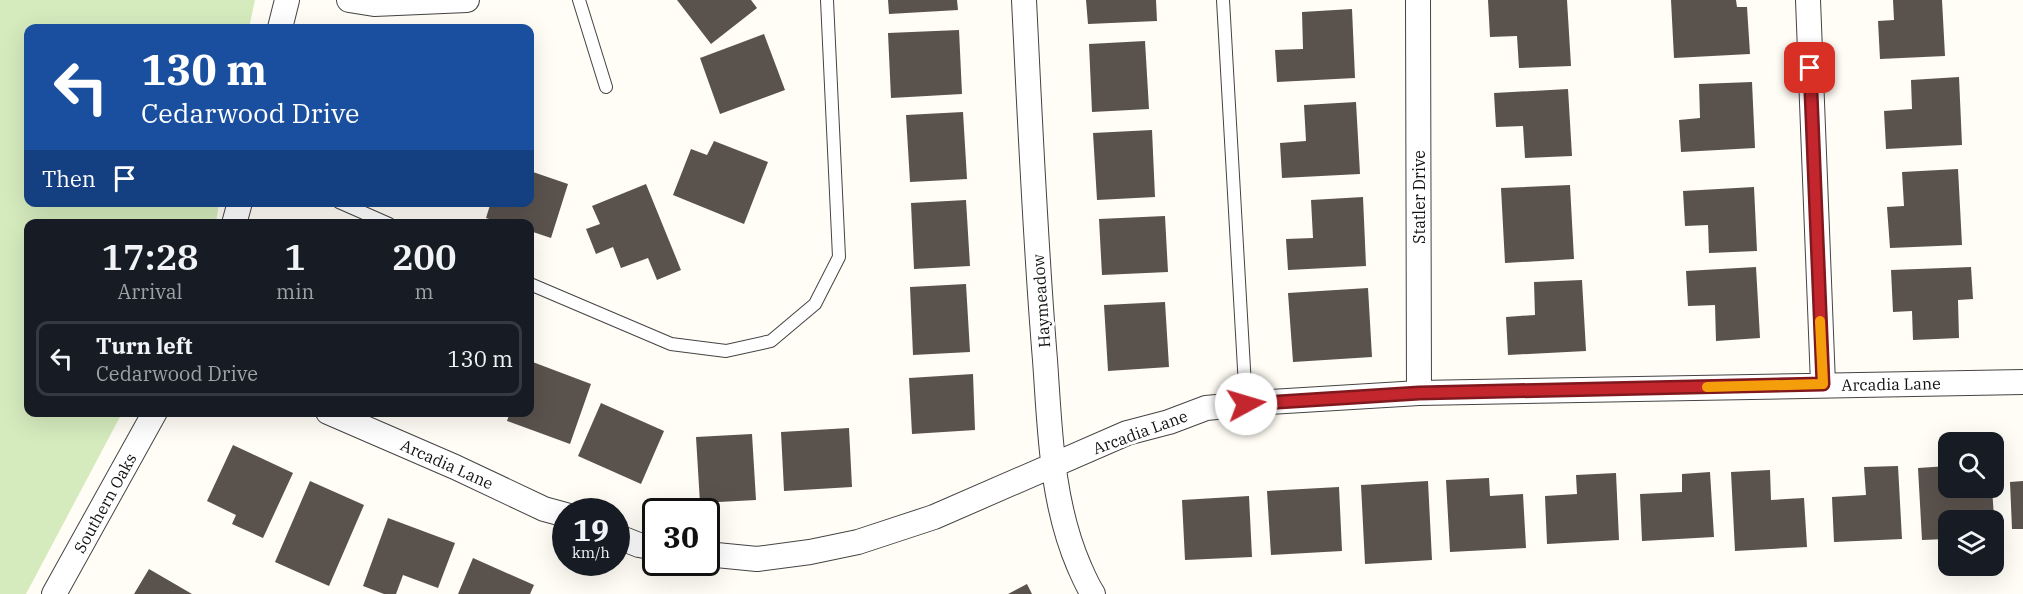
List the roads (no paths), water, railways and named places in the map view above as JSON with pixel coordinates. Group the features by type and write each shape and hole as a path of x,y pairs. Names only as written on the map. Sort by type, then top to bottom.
{"street":[{"path":"281,24 287,0"},
{"path":"348,0 374,4 467,0"},
{"name":"Haymeadow","path":"1024,0 1040,298 1053,466 1062,517 1073,552 1093,594"},
{"name":"Statler Drive","path":"1418,0 1419,393"},
{"path":"1808,0 1823,384"},
{"name":"Arcadia Lane","path":"720,555 757,559 810,552 858,542 934,517 1127,433 1169,422 1206,408 1419,393 2023,382"},
{"name":"Southern Oaks","path":"54,594 152,417"},
{"name":"Arcadia Lane","path":"340,417 552,511"}],"lane":[{"path":"579,0 606,87"},
{"path":"534,286 671,344 726,351 771,341 815,304 839,257 827,0"},
{"path":"1223,0 1246,404"},
{"path":"350,207 377,219"}]}
